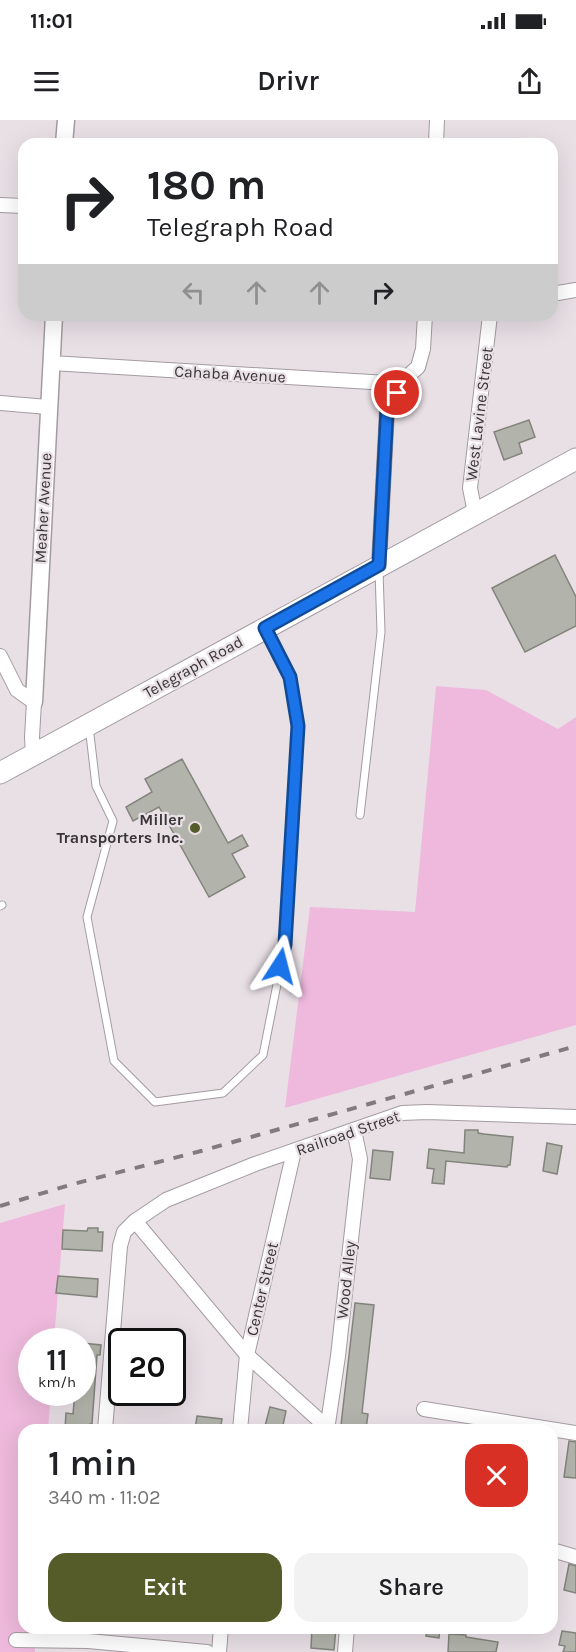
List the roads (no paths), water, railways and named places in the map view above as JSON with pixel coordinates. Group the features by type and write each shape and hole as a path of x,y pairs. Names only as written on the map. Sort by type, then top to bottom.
{"main road":[{"name":"Telegraph Road","path":"0,773 576,459"}],"street":[{"path":"64,138 66,120"},
{"path":"436,138 438,120"},
{"path":"0,205 18,206"},
{"path":"558,293 576,290"},
{"name":"Meaher Avenue","path":"34,702 54,321"},
{"path":"387,410 408,376 418,367 423,349 425,321"},
{"name":"West Lavine Street","path":"475,513 470,488 489,321"},
{"name":"Cahaba Avenue","path":"51,363 388,383 408,376"},
{"path":"379,565 388,383"},
{"path":"0,403 48,407"},
{"path":"0,656 17,690 34,702 33,754"},
{"name":"Railroad Street","path":"135,1221 166,1200 255,1164 402,1113 576,1117"},
{"name":"Wood Alley","path":"327,1424 338,1356 360,1159 354,1130"},
{"name":"Center Street","path":"241,1424 247,1355 294,1151"},
{"path":"105,1424 120,1246 124,1232 135,1221 247,1355 322,1424"},
{"path":"424,1409 519,1424"},
{"path":"558,1430 576,1433"},
{"path":"558,1552 576,1557"},
{"path":"16,1640 56,1646 88,1634 207,1652"},
{"path":"219,1652 220,1634"},
{"path":"345,1652 346,1634"}],"lane":[{"path":"360,815 381,632 379,565"},
{"path":"89,724 96,786 113,821 87,917 114,1061 155,1102 223,1093 263,1055 285,944 298,726 290,677 265,628"}],"railway":[{"path":"0,1206 576,1046"}],"place":[{"name":"Miller Transporters Inc.","path":"195,828"}]}
